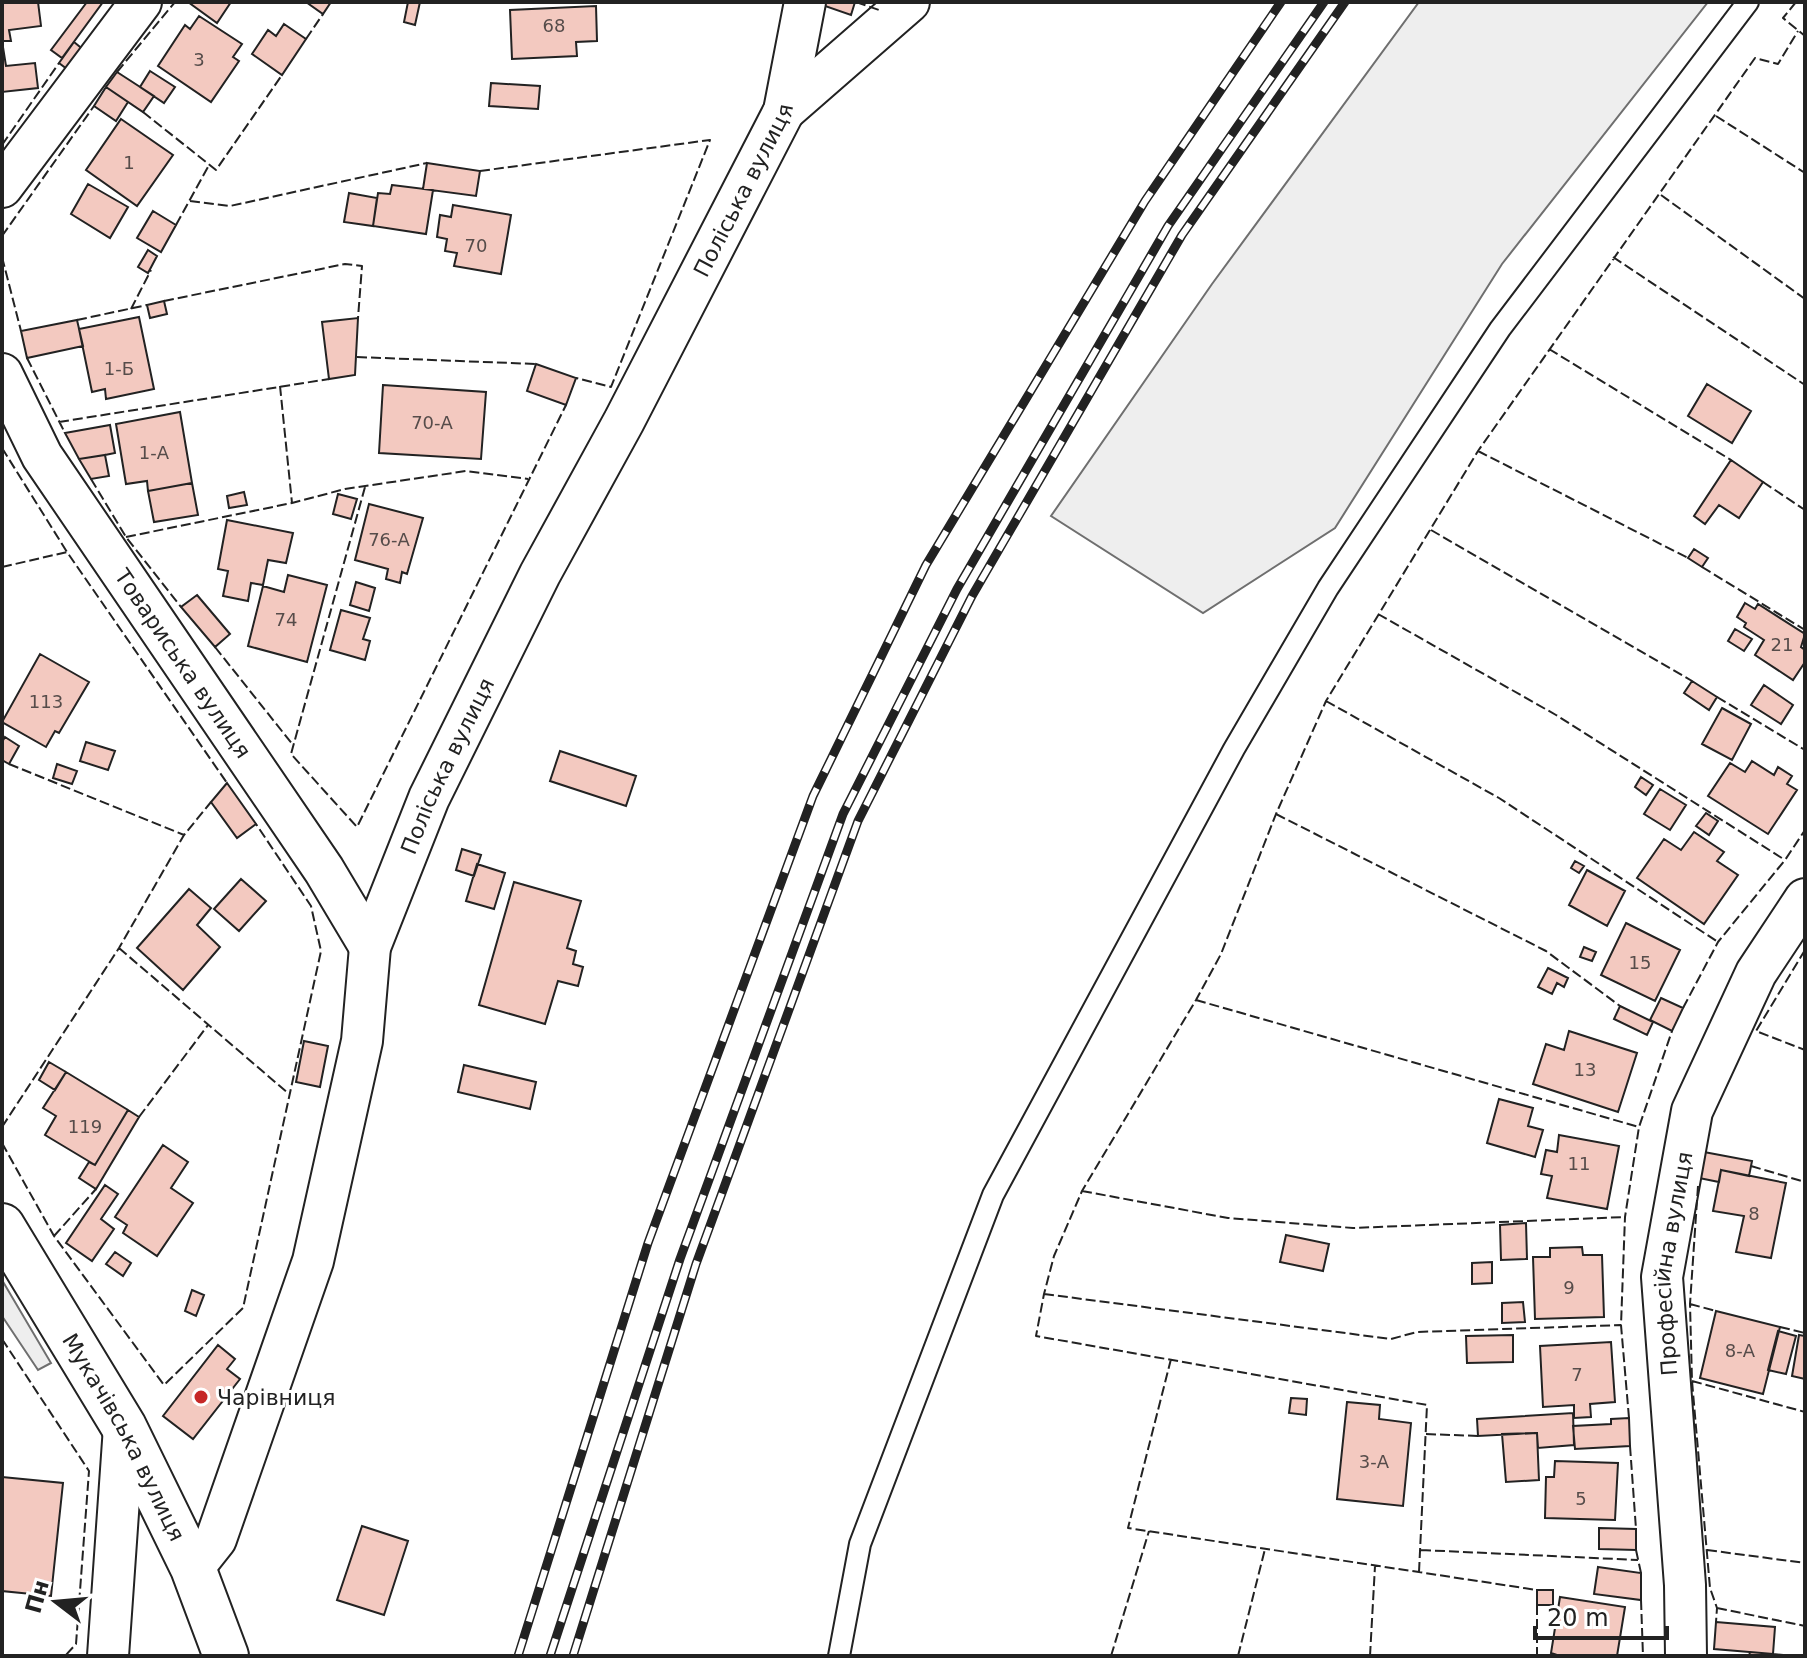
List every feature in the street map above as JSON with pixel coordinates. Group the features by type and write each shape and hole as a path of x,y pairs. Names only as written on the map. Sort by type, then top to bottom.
{"street":[{"path":"2,187 141,2"},
{"name":"Поліська вулиця","path":"193,1568 216,1539 313,1261 362,1041 370,947 429,798 533,588 624,421 784,111 805,2"},
{"path":"784,111 909,2"},
{"name":"Товариська вулиця","path":"2,374 42,456 324,870 370,947"},
{"name":"Професійна вулиця","path":"1686,1656 1685,1585 1662,1277 1692,1111 1756,973 1805,899"},
{"name":"Мукачівська вулиця","path":"2,1226 124,1427 193,1568 226,1656"},
{"path":"108,1656 124,1427"}],"lane":[{"path":"839,1656 860,1544 993,1195 1234,749 1328,588 1500,329 1748,2"}],"shaded area":[{"path":"1419,2 1708,2 1502,264 1335,528 1203,613 1051,516 1212,284"},
{"path":"2,1280 51,1363 38,1370 2,1316"}],"building":[{"path":"2,2 38,2 41,26 9,30 11,41 2,41"},
{"path":"87,2 103,2 62,58 51,50"},
{"path":"188,2 231,2 217,23"},
{"path":"306,2 331,2 323,14"},
{"path":"408,2 420,2 415,25 404,22"},
{"path":"823,2 855,2 851,15 822,5"},
{"path":"596,6 597,41 576,42 577,56 512,59 510,10"},
{"path":"199,16 242,44 233,57 239,61 211,102 158,66 185,25 190,29"},
{"path":"284,24 306,39 282,75 252,54 268,30 276,36"},
{"path":"2,41 6,66 35,63 38,88 2,92"},
{"path":"74,42 85,51 71,72 59,63"},
{"path":"150,71 175,87 164,103 140,87"},
{"path":"117,72 154,96 143,112 106,87"},
{"path":"491,83 540,86 538,109 489,106"},
{"path":"106,87 128,102 116,121 94,106"},
{"path":"121,119 173,155 137,206 86,170"},
{"path":"427,163 480,171 476,196 423,189"},
{"path":"88,184 128,207 110,238 71,214"},
{"path":"392,185 433,190 426,234 373,226 378,193 390,194"},
{"path":"349,193 377,198 373,226 344,222"},
{"path":"453,205 511,215 501,274 454,266 457,253 445,251 447,239 437,237 440,215 451,217"},
{"path":"153,211 176,225 161,252 137,238"},
{"path":"148,250 157,256 148,273 138,267"},
{"path":"164,301 167,314 150,318 147,305"},
{"path":"139,317 154,389 106,399 105,389 92,392 79,329"},
{"path":"358,318 355,375 329,379 322,322"},
{"path":"77,320 83,346 27,358 21,331"},
{"path":"536,364 576,378 566,405 527,391"},
{"path":"1707,384 1751,411 1732,443 1688,416"},
{"path":"383,385 486,392 481,459 379,453"},
{"path":"180,412 192,483 148,491 147,481 126,484 116,424"},
{"path":"110,425 115,453 79,459 65,433"},
{"path":"105,455 109,476 91,479 79,459"},
{"path":"1731,460 1763,482 1739,518 1719,505 1705,524 1694,516"},
{"path":"192,483 198,515 154,522 148,491"},
{"path":"244,492 247,505 229,508 227,496"},
{"path":"338,494 357,499 351,519 333,514"},
{"path":"369,504 423,518 407,574 402,572 400,583 386,579 388,569 355,560"},
{"path":"227,520 293,533 286,563 268,560 263,585 251,583 248,601 223,596 228,571 218,569"},
{"path":"1694,549 1708,558 1702,567 1688,558"},
{"path":"288,575 327,585 307,662 248,646 263,586 284,592"},
{"path":"356,582 375,588 369,611 350,605"},
{"path":"197,595 230,634 215,647 181,607"},
{"path":"1745,603 1755,609 1758,604 1805,634 1801,647 1805,650 1805,662 1793,680 1755,655 1764,640 1744,627 1746,623 1737,617"},
{"path":"341,610 370,618 363,639 370,641 365,660 330,650"},
{"path":"1735,629 1752,639 1744,651 1728,641"},
{"path":"40,654 89,682 59,733 55,731 46,747 2,722"},
{"path":"1692,681 1717,697 1709,710 1684,693"},
{"path":"1764,685 1793,705 1781,724 1751,705"},
{"path":"1722,708 1751,724 1732,760 1702,744"},
{"path":"5,737 19,746 9,764 2,760"},
{"path":"86,742 115,751 108,770 80,761"},
{"path":"560,751 636,776 626,806 550,781"},
{"path":"1752,761 1774,775 1778,767 1792,776 1787,784 1797,790 1768,834 1708,796 1730,763 1745,772"},
{"path":"57,764 77,771 72,784 53,778"},
{"path":"1641,777 1653,785 1646,795 1635,787"},
{"path":"227,783 256,824 237,838 211,802"},
{"path":"1660,789 1686,805 1670,830 1644,814"},
{"path":"1706,813 1718,821 1709,835 1696,826"},
{"path":"1694,832 1724,852 1717,861 1738,875 1704,924 1637,878 1664,839 1681,850"},
{"path":"462,849 481,855 474,876 456,870"},
{"path":"1575,861 1584,866 1579,873 1571,868"},
{"path":"477,864 505,873 494,909 466,901"},
{"path":"1587,870 1625,891 1607,926 1569,905"},
{"path":"241,879 266,901 239,931 214,909"},
{"path":"514,882 581,901 567,948 576,951 573,964 583,967 578,986 558,981 545,1024 479,1005"},
{"path":"189,889 211,908 197,925 220,947 183,990 137,948"},
{"path":"1626,923 1680,950 1655,1001 1601,975"},
{"path":"1584,947 1596,952 1592,961 1580,957"},
{"path":"1548,968 1568,978 1564,987 1557,983 1552,994 1538,987"},
{"path":"1661,998 1683,1008 1672,1031 1650,1020"},
{"path":"1620,1006 1653,1022 1647,1035 1614,1019"},
{"path":"1569,1031 1637,1053 1618,1112 1533,1084 1546,1044 1564,1050"},
{"path":"304,1041 328,1046 320,1087 296,1082"},
{"path":"49,1062 66,1072 55,1090 39,1080"},
{"path":"464,1065 536,1082 530,1109 458,1092"},
{"path":"66,1072 128,1110 95,1165 45,1135 56,1116 43,1108"},
{"path":"1499,1099 1533,1108 1528,1126 1543,1130 1535,1157 1487,1143"},
{"path":"128,1110 139,1117 96,1189 79,1178 89,1162 95,1165"},
{"path":"1559,1135 1619,1146 1607,1209 1547,1198 1552,1176 1541,1174 1546,1150 1557,1152"},
{"path":"163,1145 188,1162 171,1188 193,1203 157,1256 123,1233 127,1225 115,1217"},
{"path":"1704,1152 1752,1161 1749,1176 1721,1170 1719,1182 1699,1178"},
{"path":"1721,1170 1786,1183 1771,1258 1736,1252 1744,1216 1713,1211"},
{"path":"105,1185 118,1194 101,1219 114,1229 92,1261 66,1243"},
{"path":"1526,1223 1527,1259 1501,1260 1500,1225"},
{"path":"1286,1235 1329,1244 1323,1271 1280,1262"},
{"path":"1582,1247 1583,1255 1602,1255 1604,1317 1535,1319 1533,1257 1550,1257 1550,1248"},
{"path":"115,1252 131,1263 123,1276 106,1264"},
{"path":"1492,1262 1492,1283 1472,1284 1472,1263"},
{"path":"192,1290 204,1295 196,1316 185,1311"},
{"path":"1523,1302 1525,1322 1502,1323 1502,1303"},
{"path":"1716,1311 1780,1327 1763,1394 1700,1378"},
{"path":"1778,1331 1796,1336 1786,1374 1768,1370"},
{"path":"1513,1335 1513,1362 1467,1363 1466,1336"},
{"path":"1799,1335 1805,1336 1805,1379 1792,1376"},
{"path":"1611,1342 1615,1402 1590,1404 1591,1417 1574,1418 1574,1405 1543,1407 1540,1346"},
{"name":"Чарівниця","path":"218,1345 235,1359 227,1369 240,1379 193,1439 163,1416"},
{"path":"1291,1398 1307,1399 1306,1415 1289,1413"},
{"path":"1347,1402 1380,1405 1379,1419 1411,1423 1403,1506 1337,1499"},
{"path":"1573,1413 1574,1445 1538,1448 1537,1433 1478,1436 1477,1419"},
{"path":"1629,1418 1630,1446 1575,1449 1573,1426 1611,1424 1611,1419"},
{"path":"1537,1433 1539,1480 1506,1482 1502,1434"},
{"path":"1555,1461 1618,1463 1615,1520 1545,1518 1546,1477 1554,1477"},
{"path":"2,1477 63,1483 51,1596 2,1591"},
{"path":"362,1526 408,1541 384,1615 337,1600"},
{"path":"1599,1528 1636,1529 1636,1550 1599,1549"},
{"path":"1598,1567 1641,1573 1641,1600 1594,1594"},
{"path":"1537,1590 1553,1590 1553,1605 1537,1605"},
{"path":"1560,1597 1625,1607 1617,1656 1560,1656 1551,1653"},
{"path":"1716,1622 1775,1627 1773,1654 1714,1649"},
{"path":"1750,1652 1773,1654 1794,1656 1749,1656"}],"railway":[{"path":"518,1656 648,1243 813,796 926,565 1145,201 1281,2"},
{"path":"550,1656 680,1259 843,814 957,589 1168,226 1324,2"},
{"path":"573,1656 696,1264 858,821 972,596 1182,235 1345,2"}],"fence":[{"path":"117,72 175,2"},
{"path":"856,2 879,10"},
{"path":"1796,2 1783,18 1805,36"},
{"path":"306,39 323,14"},
{"path":"1419,1572 1427,1405 1036,1336 1044,1294 1054,1256 1082,1191 1221,954 1276,814 1326,701 1478,451 1755,58 1778,64 1798,31"},
{"path":"2,145 59,63"},
{"path":"143,112 216,170 282,75"},
{"path":"2,236 94,106"},
{"path":"1716,116 1805,173"},
{"path":"480,171 710,140 611,387 576,378"},
{"path":"190,201 230,206 427,163"},
{"path":"176,225 209,165"},
{"path":"1661,195 1805,299"},
{"path":"2,257 21,331"},
{"path":"1613,257 1805,385"},
{"path":"164,301 345,264 362,266 358,318"},
{"path":"131,309 151,270"},
{"path":"77,320 147,305"},
{"path":"1549,349 1731,460"},
{"path":"357,357 536,364"},
{"path":"27,358 65,433"},
{"path":"59,422 329,379"},
{"path":"280,386 292,503"},
{"path":"365,487 291,754 357,827 566,405"},
{"path":"2,448 67,552 227,783"},
{"path":"1478,451 1688,558"},
{"path":"126,537 345,489 466,471 528,479"},
{"path":"91,479 126,537 181,607"},
{"path":"1763,482 1805,510"},
{"path":"1431,530 1692,681"},
{"path":"2,567 67,552"},
{"path":"1702,567 1805,630"},
{"path":"1378,614 1556,715 1785,860"},
{"path":"215,647 293,745"},
{"path":"1717,697 1805,750"},
{"path":"1326,701 1499,798 1718,942"},
{"path":"9,764 184,835"},
{"path":"2,1127 119,948 184,835 211,802"},
{"path":"1276,814 1546,951 1620,1006"},
{"path":"2,1143 54,1236 164,1385 243,1308 321,951 311,906 256,824"},
{"path":"1683,1008 1718,942 1785,860 1805,830"},
{"path":"119,948 289,1094"},
{"path":"1805,950 1756,1031 1805,1050"},
{"path":"1196,1000 1639,1127"},
{"path":"139,1117 208,1025"},
{"path":"1629,1418 1621,1325 1625,1217 1639,1127 1672,1031"},
{"path":"1751,1166 1805,1182"},
{"path":"1698,1186 1690,1304 1692,1381 1710,1588 1717,1608 1716,1622"},
{"path":"54,1236 96,1189"},
{"path":"1082,1191 1228,1218 1353,1228 1625,1217"},
{"path":"1044,1294 1391,1339 1417,1332 1621,1325"},
{"path":"1690,1304 1716,1311"},
{"path":"1780,1327 1805,1333"},
{"path":"2,1339 89,1471 76,1644 65,1656"},
{"path":"1171,1359 1128,1528 1537,1590"},
{"path":"1692,1381 1805,1412"},
{"path":"1426,1434 1478,1436"},
{"path":"1630,1446 1636,1529"},
{"path":"1111,1656 1149,1531"},
{"path":"1238,1656 1265,1549"},
{"path":"1421,1550 1638,1560"},
{"path":"1636,1550 1641,1573"},
{"path":"1707,1550 1805,1563"},
{"path":"1370,1656 1375,1566"},
{"path":"1641,1600 1643,1656"},
{"path":"1537,1605 1537,1656"},
{"path":"1717,1608 1805,1626"}],"place":[{"name":"Чарівниця","path":"201,1397"}]}
